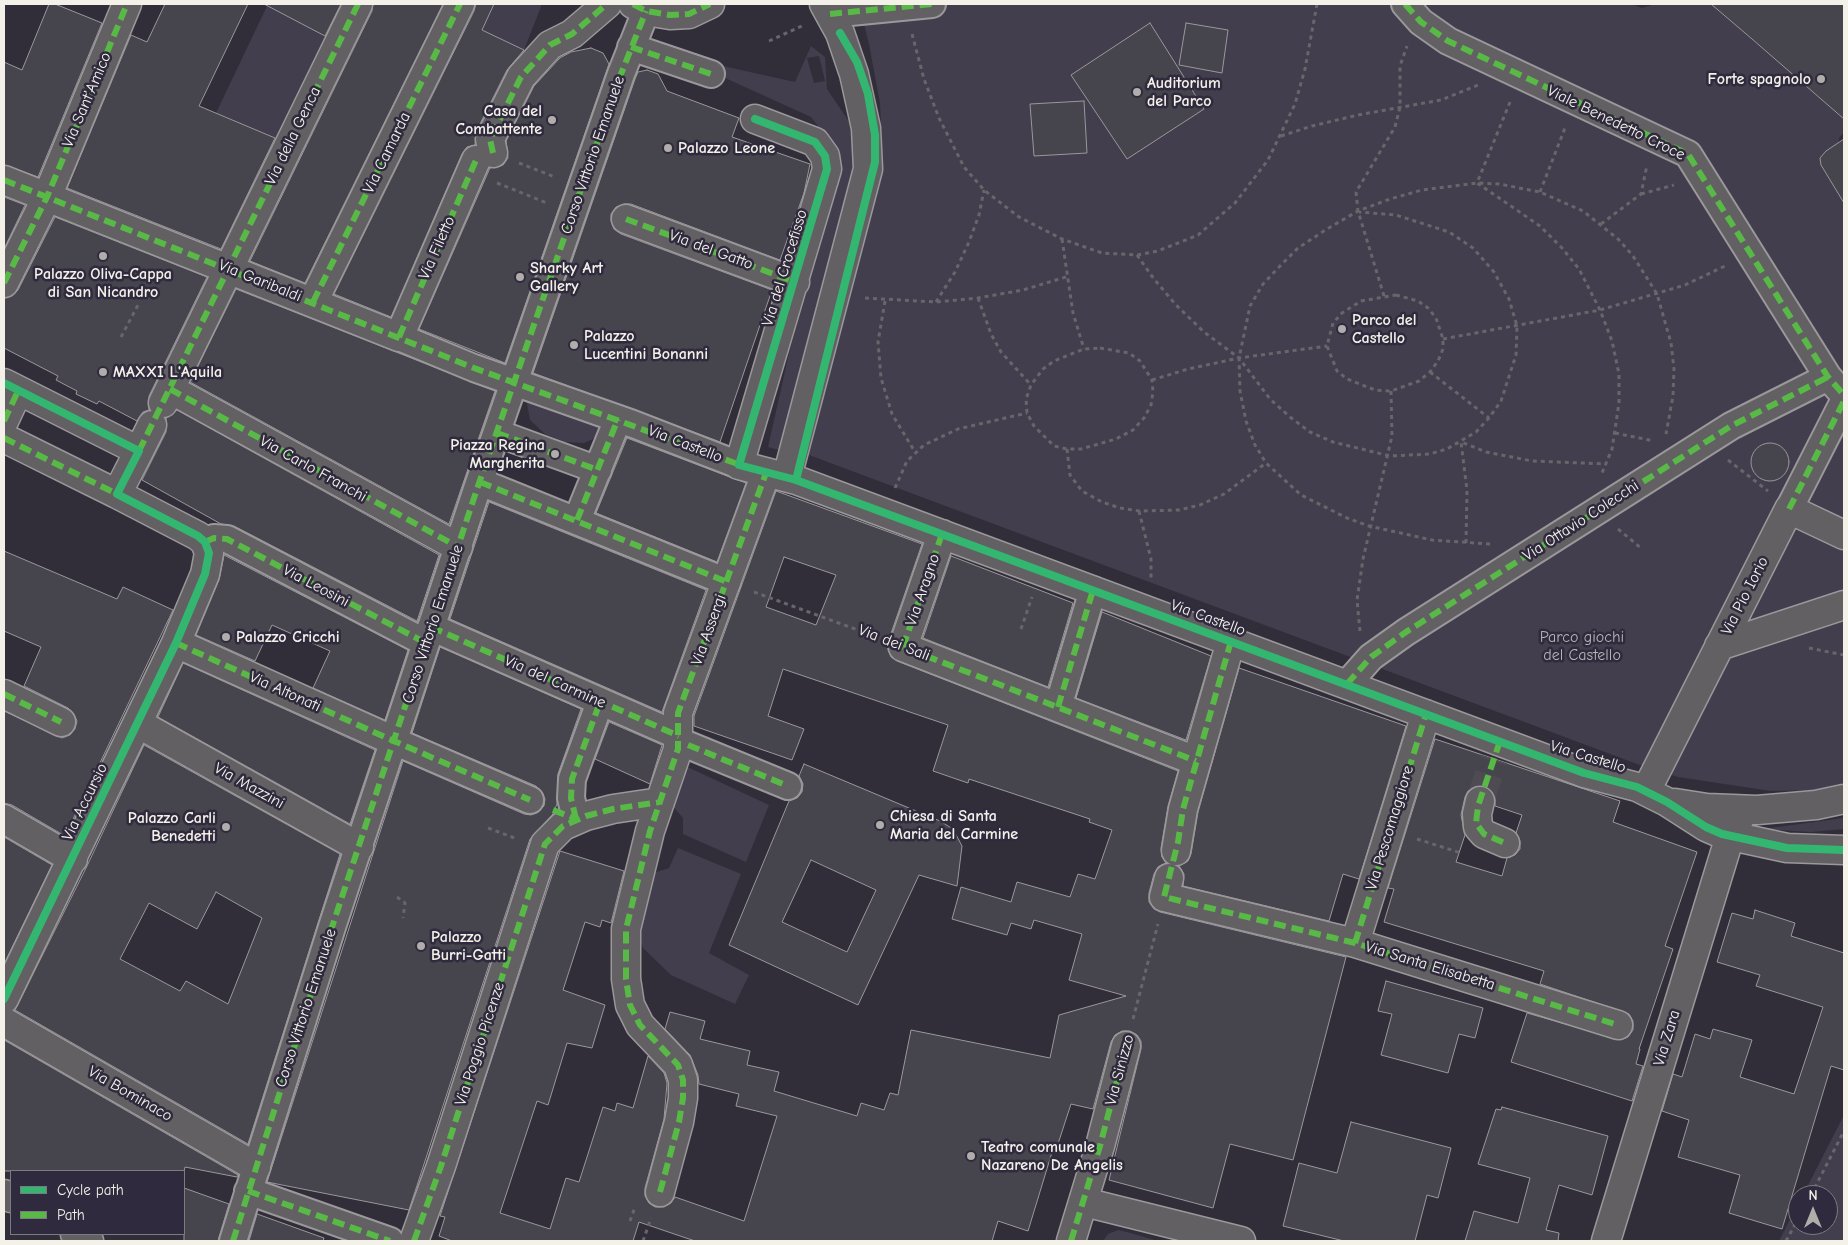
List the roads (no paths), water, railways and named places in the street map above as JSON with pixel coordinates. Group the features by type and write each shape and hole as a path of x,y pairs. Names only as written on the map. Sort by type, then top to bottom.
{"street":[{"name":"Via Sant'Amico","path":"4,283 47,197 127,4"},
{"name":"Via della Genca","path":"117,494 358,4"},
{"name":"Via Camarda","path":"313,302 460,4"},
{"name":"Via Filetto","path":"399,337 484,156 490,139 521,77 539,55 552,43 572,34 607,4"},
{"path":"640,7 662,14 680,15 698,11 710,4"},
{"path":"827,9 919,5"},
{"name":"Corso Vittorio Emanuele","path":"233,1241 359,847 458,547 631,47 640,7"},
{"name":"Via Assergi","path":"660,1192 674,1143 683,1098 683,1084 678,1065 640,1025 630,1005 627,992 626,930 638,876 662,796 678,749 683,741 678,713 727,582 777,475 836,295 865,180 869,154 862,105 847,50 827,9"},
{"name":"Viale Benedetto Croce","path":"1413,13 1448,41 1688,154 1836,386"},
{"path":"631,47 711,74"},
{"name":"Via del Crocefisso","path":"739,465 826,176 827,163 820,148 809,138 755,119"},
{"name":"Via Garibaldi","path":"4,180 515,383"},
{"name":"Via del Gatto","path":"626,219 795,282"},
{"path":"515,383 625,422 598,470 584,523"},
{"name":"Via Ottavio Colecchi","path":"1347,684 1371,657 1406,632 1708,440 1761,409 1836,386"},
{"path":"4,421 11,387 139,451"},
{"name":"Via Pio Iorio","path":"1656,796 1719,646 1844,401"},
{"name":"Via Carlo Franchi","path":"161,406 458,547"},
{"name":"Via Castello","path":"625,422 739,465 777,475 942,534 1347,684 1426,714 1497,750 1625,783 1656,796"},
{"path":"497,433 598,470"},
{"path":"4,438 117,494 198,536 205,542"},
{"path":"480,482 727,582"},
{"path":"1790,507 1844,535"},
{"name":"Via Aragno","path":"903,647 942,534"},
{"name":"Via Leosini","path":"205,542 214,538 227,538 429,635"},
{"name":"Via Accursio","path":"4,999 139,724 188,616 207,567 208,553 205,542"},
{"path":"1058,707 1093,590"},
{"path":"1719,646 1844,606"},
{"name":"Via del Carmine","path":"429,635 600,702 683,741 788,786"},
{"path":"1176,851 1183,809 1231,641"},
{"name":"Via Altonati","path":"176,643 394,741"},
{"name":"Via dei Sali","path":"903,647 1196,761"},
{"path":"4,694 61,722"},
{"path":"553,810 571,798 572,779 600,702"},
{"name":"Via Pescomaggiore","path":"1354,943 1426,714"},
{"name":"Via Mazzini","path":"139,724 359,847"},
{"path":"394,741 553,810 598,812 662,796"},
{"path":"1656,796 1707,808 1744,810 1793,808 1844,799"},
{"path":"1656,796 1706,827 1730,836 1787,848 1844,850"},
{"path":"1480,801 1477,814 1478,827 1484,834 1505,842"},
{"name":"Via Poggio Picenze","path":"414,1241 441,1166 544,846 554,833 553,810"},
{"name":"Via Zara","path":"1606,1241 1730,836 1744,810"},
{"path":"4,819 73,859"},
{"name":"Via Santa Elisabetta","path":"1167,888 1240,916 1354,943 1618,1025"},
{"name":"Via Bominaco","path":"4,1022 252,1179"},
{"name":"Via Sinizzo","path":"1071,1241 1084,1202 1126,1046"},
{"path":"252,1179 390,1241"},
{"path":"1084,1202 1241,1241"},
{"path":"77,1235 89,1241"}],"tunnel":[{"path":"1480,801 1494,759"}],"place":[{"name":"Forte spagnolo","path":"1821,79"},
{"name":"Auditorium del Parco","path":"1137,92"},
{"name":"Casa del Combattente","path":"552,120"},
{"name":"Palazzo Leone","path":"668,148"},
{"name":"Palazzo Oliva-Cappa di San Nicandro","path":"103,256"},
{"name":"Sharky Art Gallery","path":"520,277"},
{"name":"Parco del Castello","path":"1342,329"},
{"name":"Palazzo Lucentini Bonanni","path":"574,345"},
{"name":"MAXXI L'Aquila","path":"103,372"},
{"name":"Piazza Regina Margherita","path":"555,454"},
{"name":"Palazzo Cricchi","path":"226,637"},
{"name":"Chiesa di Santa Maria del Carmine","path":"880,825"},
{"name":"Palazzo Carli Benedetti","path":"226,827"},
{"name":"Palazzo Burri-Gatti","path":"421,946"},
{"name":"Teatro comunale Nazareno De Angelis","path":"971,1156"}],"park label":[{"name":"Parco giochi del Castello","path":"1582,646"}]}
